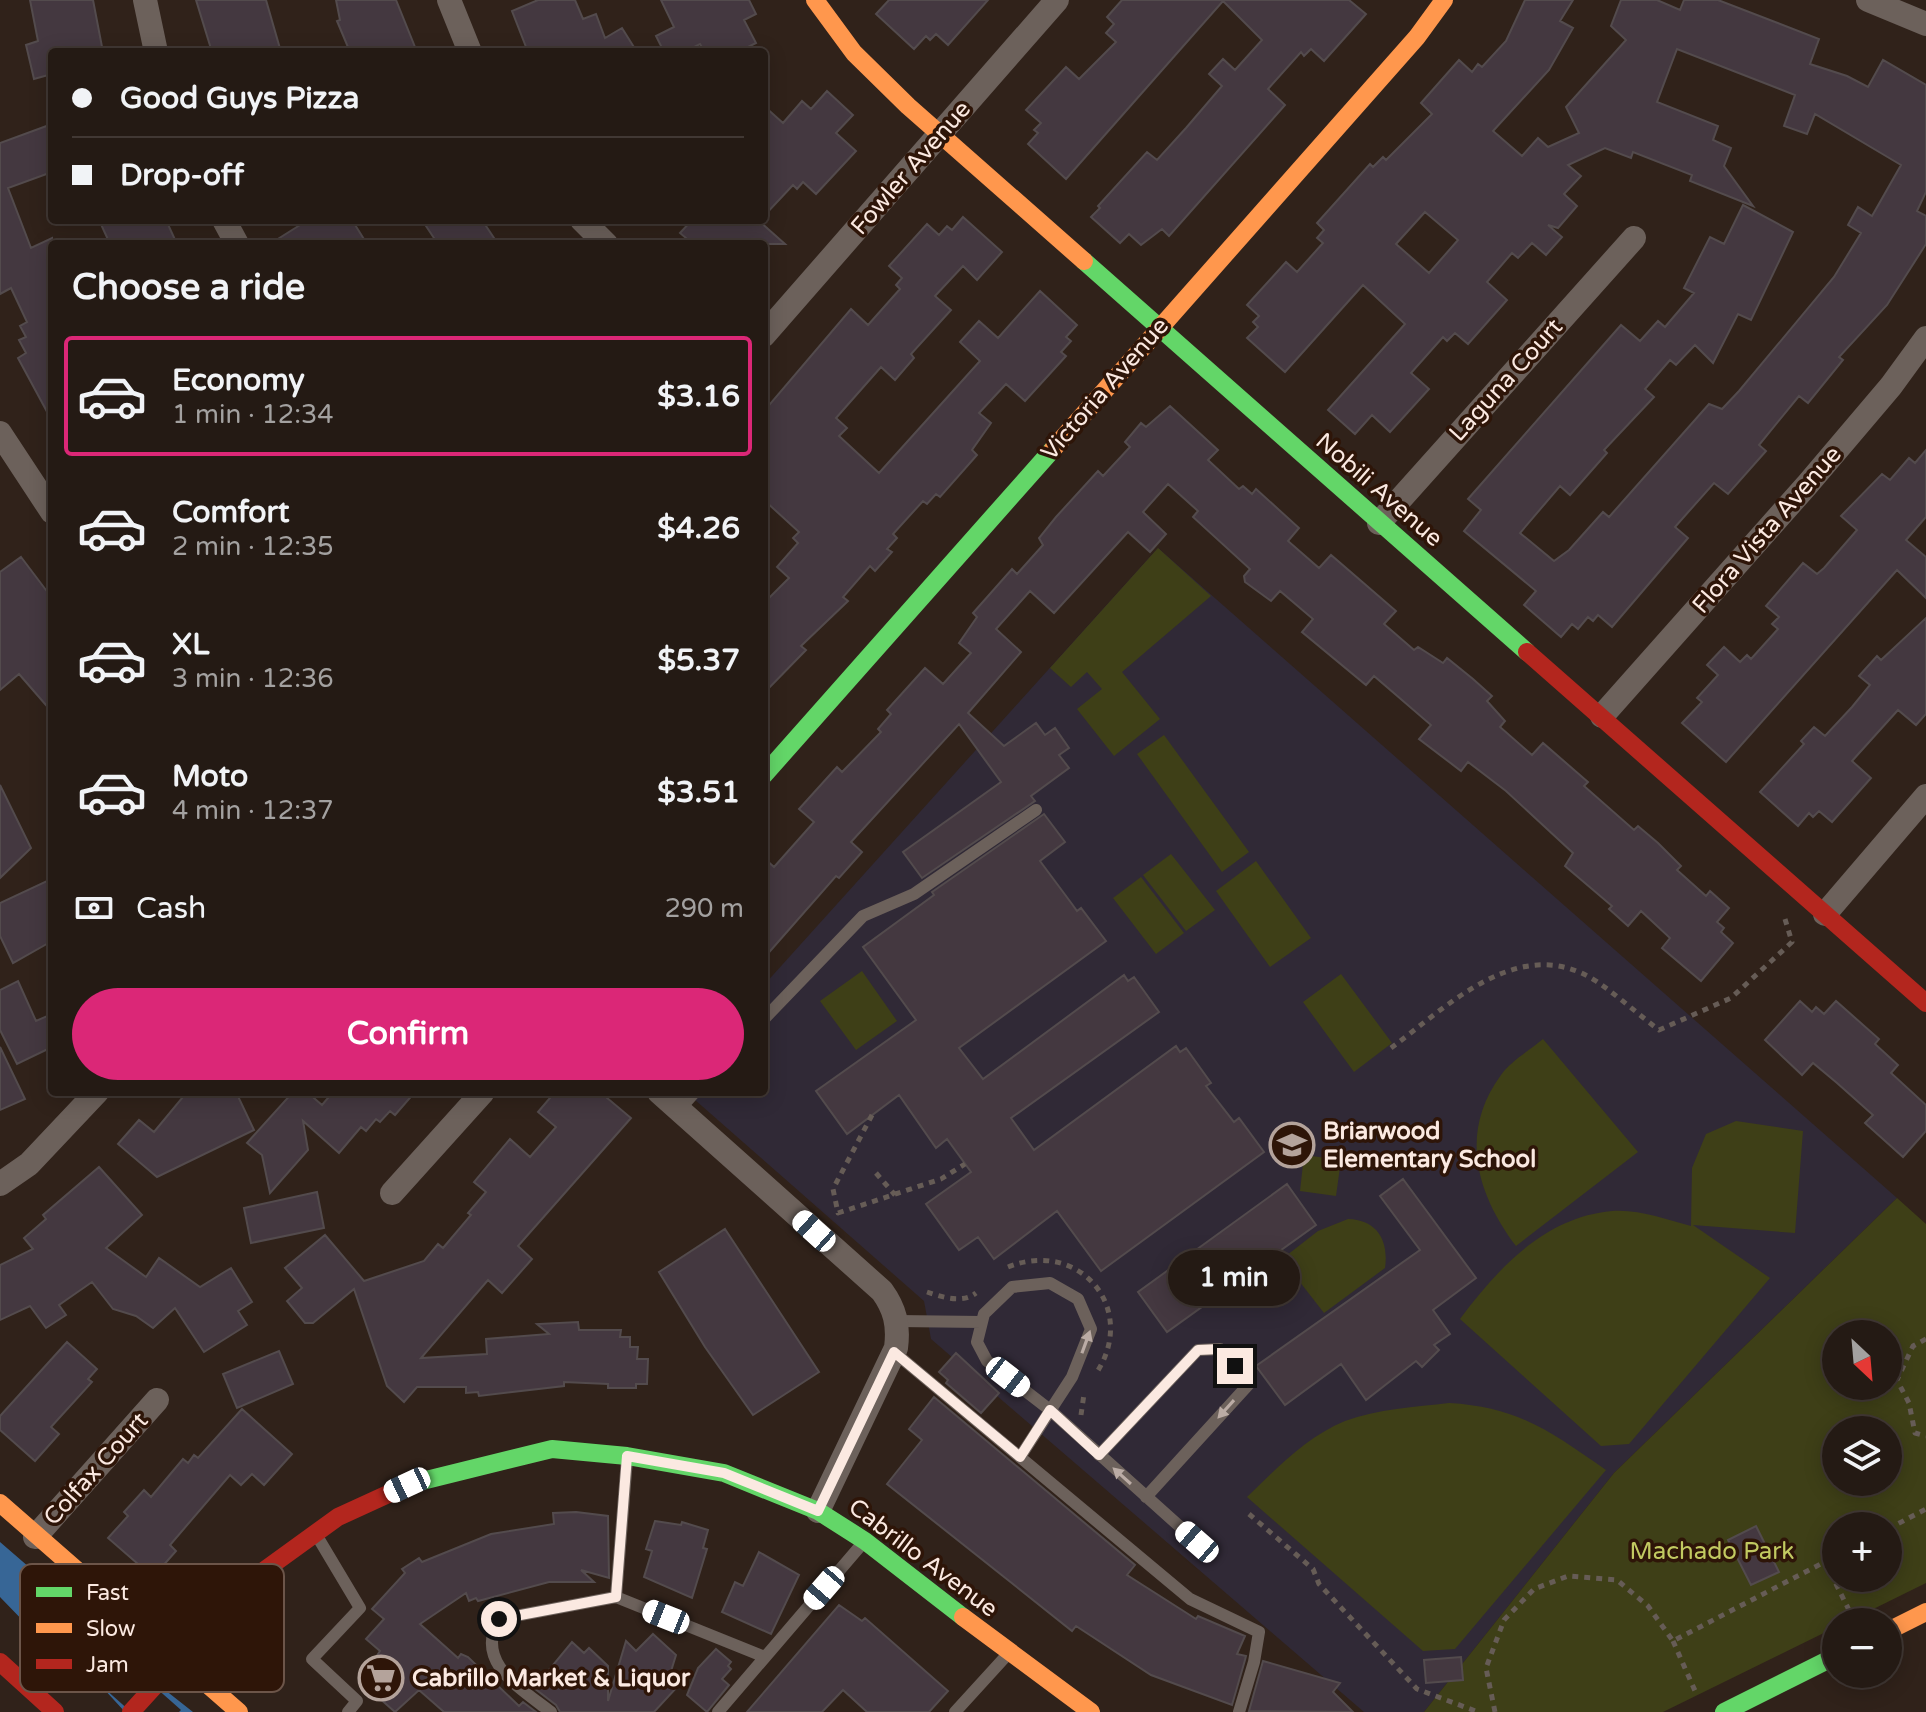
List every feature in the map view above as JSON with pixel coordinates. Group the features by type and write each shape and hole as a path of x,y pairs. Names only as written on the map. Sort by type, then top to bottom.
{"street":[{"path":"145,0 155,48"},
{"path":"449,0 468,48"},
{"name":"Nobili Avenue","path":"815,0 854,53 940,134 1926,1003"},
{"name":"Fowler Avenue","path":"768,330 1057,0"},
{"name":"Victoria Avenue","path":"768,770 1417,37 1444,0"},
{"path":"1868,0 1926,24"},
{"path":"586,224 602,240"},
{"name":"Laguna Court","path":"1379,523 1634,238"},
{"name":"Flora Vista Avenue","path":"1602,716 1816,474 1891,386 1926,338"},
{"path":"0,433 48,506"},
{"path":"1825,914 1926,796"},
{"path":"0,1184 29,1164 93,1096"},
{"path":"392,1193 479,1096"},
{"path":"687,1101 882,1291 897,1321 894,1352 818,1511"},
{"name":"Colfax Court","path":"35,1537 157,1400"},
{"name":"Cabrillo Avenue","path":"273,1564 338,1517 407,1485 477,1465 552,1449 627,1456 724,1473 818,1511 865,1541 1009,1653 1091,1712"},
{"path":"0,1503 67,1564"},
{"path":"1902,1624 1926,1612"},
{"path":"0,1662 20,1680"},
{"path":"1724,1712 1822,1663"},
{"path":"33,1692 55,1712"},
{"name":"Cabrillo Avenue","path":"131,1712 149,1692"},
{"path":"216,1692 239,1712"}],"lane":[{"path":"768,1015 863,916 914,894 1036,810"},
{"path":"1020,1457 1050,1410 1072,1377 1091,1329 1078,1299 1050,1283 1012,1287 984,1314 977,1342 987,1361 1050,1410 1197,1542"},
{"path":"897,1321 982,1322"},
{"path":"1099,1455 1198,1350 1220,1349 1249,1384 1146,1497"},
{"path":"894,1352 1190,1599 1259,1632 1254,1662 1239,1712"},
{"path":"616,1597 627,1456"},
{"path":"316,1533 360,1608 312,1659 357,1701 348,1712"},
{"path":"718,1712 865,1541"},
{"path":"551,1712 507,1676 494,1660 489,1646 492,1630 499,1619 616,1597 765,1657"},
{"path":"955,1712 1009,1653"}],"path":[{"path":"1391,1048 1500,971 1545,965 1594,980 1659,1030 1731,998 1792,942 1785,919 1788,915"},
{"path":"872,1115 833,1189 838,1213 941,1179 965,1164"},
{"path":"876,1173 895,1195"},
{"path":"1003,1269 1045,1259 1069,1266 1093,1283 1108,1304 1112,1333 1105,1361 1092,1378"},
{"path":"927,1292 946,1298 970,1298 986,1286"},
{"path":"1926,1339 1913,1346 1897,1380 1909,1403 1915,1433 1926,1436"},
{"path":"1081,1416 1086,1387"},
{"path":"1902,1522 1926,1509"},
{"path":"1249,1514 1313,1569 1319,1584 1417,1689 1478,1712"},
{"path":"1673,1641 1822,1564"},
{"path":"1495,1712 1486,1668 1504,1620 1534,1589 1568,1576 1617,1580 1648,1606 1673,1641 1696,1693"}],"shaded area":[{"name":"Briarwood Elementary School","path":"1158,548 1897,1198 1614,1473 1424,1712 1364,1712 931,1339 924,1301 691,1096 768,1096 768,981"}],"green space":[{"path":"1158,548 1211,596 1122,672 1160,719 1114,756 1077,709 1102,689 1087,672 1071,687 1050,668"},
{"path":"1164,735 1249,852 1222,872 1137,754"},
{"path":"1171,854 1215,910 1186,931 1143,875"},
{"path":"1256,861 1311,938 1270,967 1216,891"},
{"path":"1141,877 1184,933 1156,954 1113,898"},
{"path":"862,971 897,1021 856,1050 820,1001"},
{"path":"1341,974 1392,1043 1354,1072 1303,1002"},
{"path":"1543,1039 1638,1152 1516,1246 1502,1226 1483,1184 1477,1140 1480,1118 1501,1075"},
{"path":"1736,1121 1803,1131 1795,1233 1693,1225 1770,1278 1629,1444 1601,1446 1460,1319 1507,1264 1544,1234 1565,1223 1588,1215 1622,1211 1652,1215 1691,1226 1692,1168 1706,1134"},
{"path":"1304,1155 1341,1160 1336,1196 1300,1191"},
{"name":"Machado Park","path":"1897,1198 1926,1224 1926,1583 1875,1608 1822,1608 1822,1634 1663,1712 1424,1712 1614,1473"},
{"path":"1348,1219 1367,1223 1379,1233 1385,1249 1385,1268 1324,1313 1282,1259 1318,1231"},
{"path":"1449,1403 1474,1405 1515,1416 1551,1433 1606,1470 1455,1649 1423,1651 1247,1497 1304,1445 1345,1421 1383,1411"}],"water":[{"path":"0,1542 25,1564 20,1564 20,1618 0,1597"},
{"path":"107,1692 168,1692 193,1712 125,1712"}],"pier":[{"path":"108,1692 161,1692 181,1710 179,1712 131,1712"}],"building":[{"path":"30,0 93,0 102,48 48,48 48,75 34,79 26,45 38,41"},
{"path":"196,0 266,0 280,48 211,48"},
{"path":"336,0 396,0 415,48 348,48 337,21 340,20"},
{"path":"538,0 575,0 583,19 596,14 605,38 622,28 634,48 526,48 512,11"},
{"path":"661,0 749,0 756,14 744,20 756,43 746,48 702,48 700,44 692,48 662,48 656,36 674,27"},
{"path":"889,0 988,0 948,45 936,34 930,40 926,36 914,49 876,14"},
{"path":"1122,0 1349,0 1366,14 1324,61 1311,49 1304,56 1301,52 1268,89 1285,105 1169,236 1162,229 1141,245 1129,234 1120,243 1091,217 1147,152 1157,160 1222,86 1209,74 1223,59 1235,70 1262,40 1223,1 1066,179 1028,144 1038,133 1034,130 1041,123 1026,110 1066,67 1079,79 1116,42 1106,33 1114,24 1107,17"},
{"path":"1525,0 1573,0 1560,21 1573,28 1549,70 1493,131 1522,156 1538,138 1548,147 1579,133 1566,107 1626,40 1611,26 1621,0 1657,0 1680,10 1684,0 1718,0 1819,39 1810,64 1847,76 1868,87 1883,60 1926,85 1926,192 1917,211 1926,216 1926,244 1887,305 1839,357 1843,360 1808,403 1799,396 1759,445 1766,451 1728,494 1714,483 1675,527 1688,538 1612,627 1598,615 1593,621 1588,617 1578,629 1572,624 1561,637 1524,605 1536,591 1464,531 1481,510 1468,499 1621,325 1640,341 1658,321 1665,327 1694,293 1684,288 1710,237 1724,244 1743,205 1793,232 1751,320 1738,314 1713,363 1695,345 1676,365 1670,360 1645,389 1654,397 1604,450 1607,453 1570,495 1560,486 1520,533 1554,561 1569,550 1603,512 1609,517 1709,404 1722,409 1739,391 1834,277 1861,233 1848,225 1858,207 1872,216 1901,165 1815,114 1807,134 1784,126 1795,95 1677,49 1657,102 1718,126 1713,140 1731,148 1724,166 1753,206 1690,181 1692,175 1633,152 1631,158 1605,148 1568,165 1581,176 1564,194 1577,206 1558,228 1548,225 1562,237 1546,255 1532,243 1518,258 1512,253 1487,282 1507,300 1468,344 1455,333 1447,341 1443,337 1411,373 1429,389 1390,432 1372,415 1355,434 1328,410 1405,324 1363,285 1285,372 1247,338 1258,327 1253,322 1259,316 1247,305 1286,262 1297,272 1323,243 1317,238 1324,230 1317,223 1370,164 1373,167 1383,157 1386,160 1432,114 1421,103 1459,60 1472,72 1478,64 1482,67 1506,41","holes":["1425,212 1458,240 1429,273 1396,244"]},
{"path":"827,91 853,115 836,133 856,151 816,194 803,182 797,189 793,185 768,212 768,110 783,123 802,101 811,109"},
{"path":"48,125 48,173 8,188 31,248 52,238 48,240 48,414 18,358 26,353 19,340 26,337 20,326 27,322 11,288 0,294 0,143"},
{"path":"963,217 1002,252 977,280 963,266 935,296 951,310 911,354 914,358 895,380 881,367 836,418 847,428 839,436 879,473 980,361 960,342 979,321 998,338 1040,291 1077,325 1066,337 1071,341 1061,352 1066,356 1025,401 1006,384 979,413 991,423 972,450 977,455 940,497 936,494 927,504 923,501 893,534 897,538 887,549 892,552 875,571 870,566 843,597 848,601 801,646 806,650 768,689 768,599 789,578 777,567 798,543 793,538 799,532 768,504 768,406 851,309 868,325 900,289 896,285 902,278 889,266 927,224 939,235 947,226 952,230"},
{"path":"101,224 168,224 175,240 108,240"},
{"path":"302,224 354,224 364,240 276,240"},
{"path":"425,224 485,224 495,240 435,240"},
{"path":"688,224 762,224 785,244 768,244 768,240 688,240 680,233"},
{"path":"1170,406 1218,450 1208,460 1239,489 1243,486 1252,494 1256,489 1299,528 1288,541 1319,568 1331,555 1396,611 1384,624 1414,650 1418,647 1443,663 1447,658 1492,696 1487,701 1505,721 1500,727 1532,755 1543,743 1588,782 1584,786 1634,830 1638,826 1658,843 1681,866 1677,870 1706,896 1710,891 1729,908 1717,922 1724,928 1721,932 1733,943 1701,981 1662,948 1670,938 1641,911 1628,926 1609,909 1612,906 1565,866 1573,853 1506,791 1468,762 1461,771 1419,739 1431,725 1374,676 1366,685 1302,632 1313,619 1280,591 1271,601 1245,582 1244,576 1250,569 1193,517 1198,511 1168,484 1143,512 1166,534 1150,552 1128,532 1054,613 1030,591 996,629 1021,652 968,713 1004,746 1036,723 1045,735 1055,728 1069,748 1059,755 1069,768 1031,796 1035,801 922,878 903,852 1001,782 959,724 851,842 862,852 839,878 836,876 768,953 768,862 774,867 814,822 799,809 837,767 842,772 881,732 878,729 891,714 887,710 925,668 943,684 971,653 959,643 977,617 973,613 1012,569 1017,574 1043,545 1039,538 1098,471 1103,476 1130,447 1125,442 1141,423 1146,427"},
{"path":"1926,450 1926,517 1906,540 1926,557 1926,598 1897,570 1726,762 1682,723 1702,702 1697,698 1718,675 1707,665 1724,647 1740,662 1747,655 1751,659 1778,629 1772,624 1779,617 1766,606 1803,563 1817,574 1857,530 1841,516 1882,474 1890,480 1909,458 1915,463"},
{"path":"21,557 48,593 48,707 19,674 0,690 0,572"},
{"path":"1926,618 1926,714 1916,725 1898,710 1852,761 1871,778 1832,822 1819,811 1813,817 1809,813 1798,826 1760,792 1804,744 1801,741 1814,727 1825,736 1852,707 1870,685 1859,676 1877,656 1881,660"},
{"path":"0,785 31,848 0,878"},
{"path":"1044,814 1065,842 1040,861 1077,911 1081,908 1106,941 959,1048 983,1079 1124,975 1128,981 1134,977 1159,1012 1011,1118 1034,1150 1176,1046 1180,1052 1186,1048 1211,1083 1206,1086 1234,1122 1239,1118 1264,1152 1101,1271 1057,1211 994,1259 978,1237 959,1250 926,1204 971,1172 947,1139 936,1148 899,1095 847,1134 816,1091 916,1020 863,947 934,895 932,892"},
{"path":"47,881 48,943 13,963 0,936 0,903"},
{"path":"18,981 36,1021 48,1016 48,1049 17,1064 0,1030 0,990"},
{"path":"1800,1001 1812,1012 1816,1007 1824,1014 1836,1001 1879,1039 1875,1044 1898,1065 1891,1073 1926,1105 1926,1131 1903,1157 1865,1123 1873,1115 1837,1083 1813,1063 1802,1075 1765,1040"},
{"path":"0,1047 25,1099 0,1110"},
{"path":"184,1096 238,1096 254,1130 157,1177 118,1144 139,1120 154,1132"},
{"path":"289,1096 312,1096 322,1105 330,1096 412,1096 395,1115 390,1111 380,1122 376,1119 366,1131 361,1127 339,1153 303,1121 308,1150 270,1193 262,1155 247,1143"},
{"path":"552,1096 605,1096 631,1118 518,1246 532,1259 502,1293 488,1280 421,1358 487,1354 486,1339 549,1334 537,1324 578,1322 579,1330 621,1330 620,1337 630,1337 630,1347 638,1347 637,1359 648,1359 647,1384 636,1384 636,1388 608,1388 608,1384 564,1382 564,1386 479,1396 478,1392 466,1393 466,1387 417,1387 404,1402 387,1386 354,1289 313,1323 305,1323 287,1301 302,1288 285,1268 325,1235 364,1281 424,1261 438,1244 443,1248 471,1215 468,1213 486,1192 474,1182 510,1139 530,1157 556,1127 538,1112"},
{"path":"99,1167 142,1215 106,1248 146,1277 159,1258 200,1287 231,1268 252,1302 238,1311 247,1325 204,1352 175,1308 153,1328 136,1316 113,1309 92,1282 59,1305 66,1315 46,1328 30,1306 0,1320 0,1265 33,1249 24,1238 46,1219 43,1215"},
{"path":"1403,1179 1476,1278 1433,1310 1450,1334 1434,1345 1439,1350 1422,1367 1416,1361 1366,1400 1341,1364 1285,1405 1256,1366 1420,1250 1380,1196"},
{"path":"1287,1184 1316,1225 1167,1332 1138,1292"},
{"path":"317,1192 324,1228 251,1243 244,1208"},
{"path":"725,1229 819,1372 753,1415 705,1347 659,1272"},
{"path":"67,1342 97,1369 88,1379 92,1382 51,1427 59,1434 35,1461 0,1430 0,1416"},
{"path":"279,1351 293,1384 237,1408 223,1374"},
{"path":"956,1353 999,1393 981,1413 946,1383 948,1380 939,1372"},
{"path":"934,1397 1135,1565 1127,1575 1196,1619 1198,1616 1245,1636 1237,1654 1246,1656 1232,1705 1151,1675 1076,1626 1072,1631 887,1484 922,1440 909,1429"},
{"path":"242,1409 292,1454 264,1485 252,1474 241,1485 230,1475 170,1545 176,1551 164,1564 138,1564 108,1538 128,1516 124,1512 144,1490 151,1497 183,1459 188,1463 194,1455 198,1458"},
{"path":"553,1513 608,1516 609,1578 581,1570 594,1582 549,1582 478,1601 476,1598 469,1601 466,1593 420,1624 458,1658 461,1654 468,1657 519,1706 523,1702 536,1712 444,1712 419,1690 395,1712 360,1681 380,1651 366,1639 384,1619 372,1609 405,1573 402,1569 419,1558 422,1562 491,1534 554,1524"},
{"path":"655,1521 681,1525 682,1522 708,1530 703,1548 707,1549 692,1598 644,1577 652,1551 646,1549"},
{"path":"1756,1526 1779,1572 1751,1585 1728,1540"},
{"path":"759,1552 799,1575 771,1634 722,1612 735,1582 743,1586"},
{"path":"839,1605 862,1621 865,1618 948,1691 929,1712 867,1712 843,1690 822,1712 747,1712"},
{"path":"653,1634 676,1655 668,1681 679,1685 654,1712 560,1712 556,1705 534,1688 572,1642 584,1653 589,1648 608,1666 608,1701 626,1641 636,1651"},
{"path":"716,1649 731,1662 728,1666 731,1669 722,1679 729,1685 707,1712 687,1695 698,1668"},
{"path":"1461,1657 1463,1680 1426,1683 1424,1660"},
{"path":"1263,1661 1340,1683 1333,1692 1353,1712 1249,1711"}],"traffic: fast":[{"path":"1084,261 1527,652"},
{"path":"768,770 1053,449"},
{"path":"410,1484 552,1449 627,1456 724,1473 818,1511 865,1541 963,1617"},
{"path":"1724,1712 1822,1663"}],"traffic: slow":[{"path":"815,0 854,53 908,106 1084,261"},
{"path":"1053,449 1417,37 1444,0"},
{"path":"0,1503 70,1564"},
{"path":"1902,1624 1926,1612"},
{"path":"963,1617 1091,1712"},
{"path":"216,1692 239,1712"}],"traffic: jam":[{"path":"1527,652 1926,1003"},
{"path":"273,1564 338,1517 410,1484"},
{"path":"0,1662 20,1680"},
{"path":"33,1692 55,1712"},
{"path":"131,1712 149,1692"}],"place":[{"name":"Briarwood Elementary School","path":"1292,1145"},
{"name":"Cabrillo Market & Liquor","path":"381,1678"}],"route":[{"path":"499,1619 616,1597 627,1456 724,1473 818,1511 894,1352 1020,1457 1050,1410 1099,1455 1198,1350 1220,1349 1235,1366"}]}
